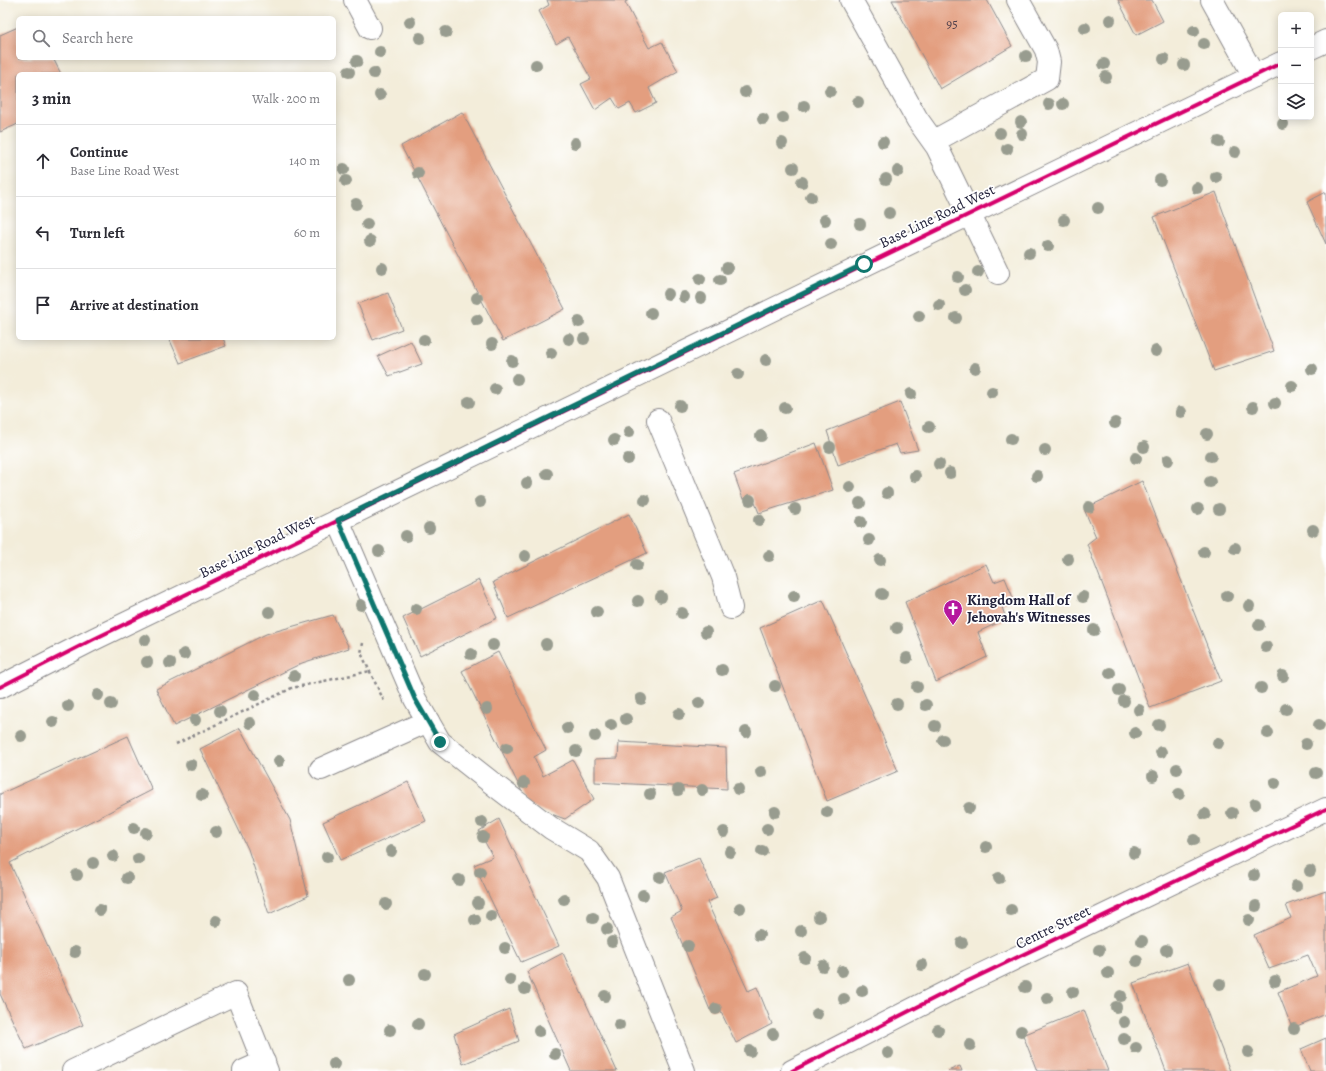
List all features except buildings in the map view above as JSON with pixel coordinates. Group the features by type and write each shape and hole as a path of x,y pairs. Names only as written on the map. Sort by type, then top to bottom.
{"street":[{"path":"355,0 370,28"},
{"path":"851,0 917,119 934,141 998,273"},
{"path":"934,141 1047,79 1049,62 1046,50 1018,0"},
{"path":"1218,2 1254,76"},
{"path":"1314,47 1326,41"},
{"name":"Base Line Road West","path":"0,687 94,638 1278,64"},
{"path":"658,420 723,577 731,608"},
{"path":"338,520 415,699 440,742 551,828 589,851 608,878 684,1071"},
{"path":"320,769 428,721"},
{"name":"Centre Street","path":"792,1071 968,981 1326,809"},
{"path":"73,1071 236,993 265,1066 244,1071"}],"path":[{"path":"176,744 292,688 370,671"}],"cycle path":[{"path":"0,687 94,639 1278,64"},
{"path":"792,1071 968,981 1326,809"}],"place":[{"name":"Kingdom Hall of Jehovah's Witnesses","path":"953,626"}],"route":[{"path":"440,742 415,699 338,520 864,264"}]}
